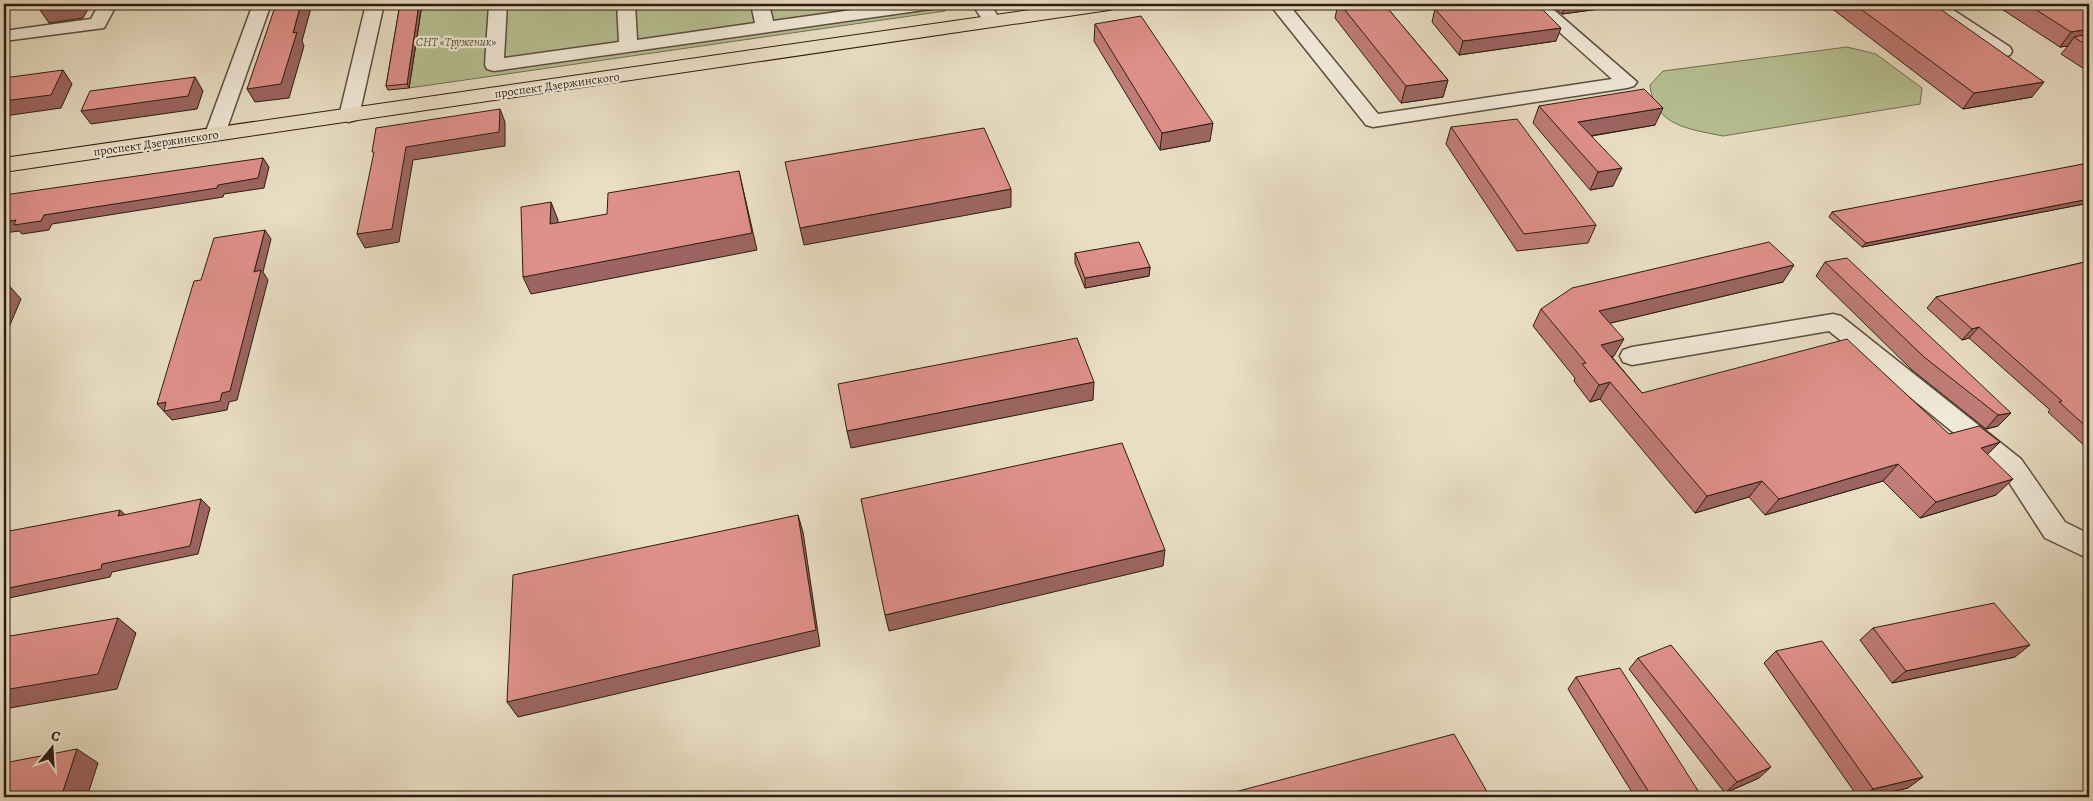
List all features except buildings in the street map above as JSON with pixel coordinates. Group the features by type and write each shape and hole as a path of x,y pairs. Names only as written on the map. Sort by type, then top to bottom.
{"main road":[{"name":"проспект Дзержинского","path":"4,165 349,116 987,12 1109,4"}],"street":[{"path":"4,36 98,24 108,4"},
{"path":"215,134 262,4"},
{"path":"349,116 375,4"},
{"path":"498,4 494,65 765,28 892,6 931,4"},
{"path":"626,4 628,47"},
{"path":"760,4 765,28"},
{"path":"1300,4 1281,7 1372,121 1627,82 1537,4"},
{"path":"1932,4 2004,51"},
{"path":"1632,356 1833,322 2012,466 2055,530 2089,547"}],"green space":[{"name":"СНТ «Труженик»","path":"422,4 949,4 945,11 409,88"},
{"path":"1847,47 1876,54 1922,88 1920,104 1723,136 1686,128 1675,123 1658,109 1653,99 1650,85 1663,71"}]}
